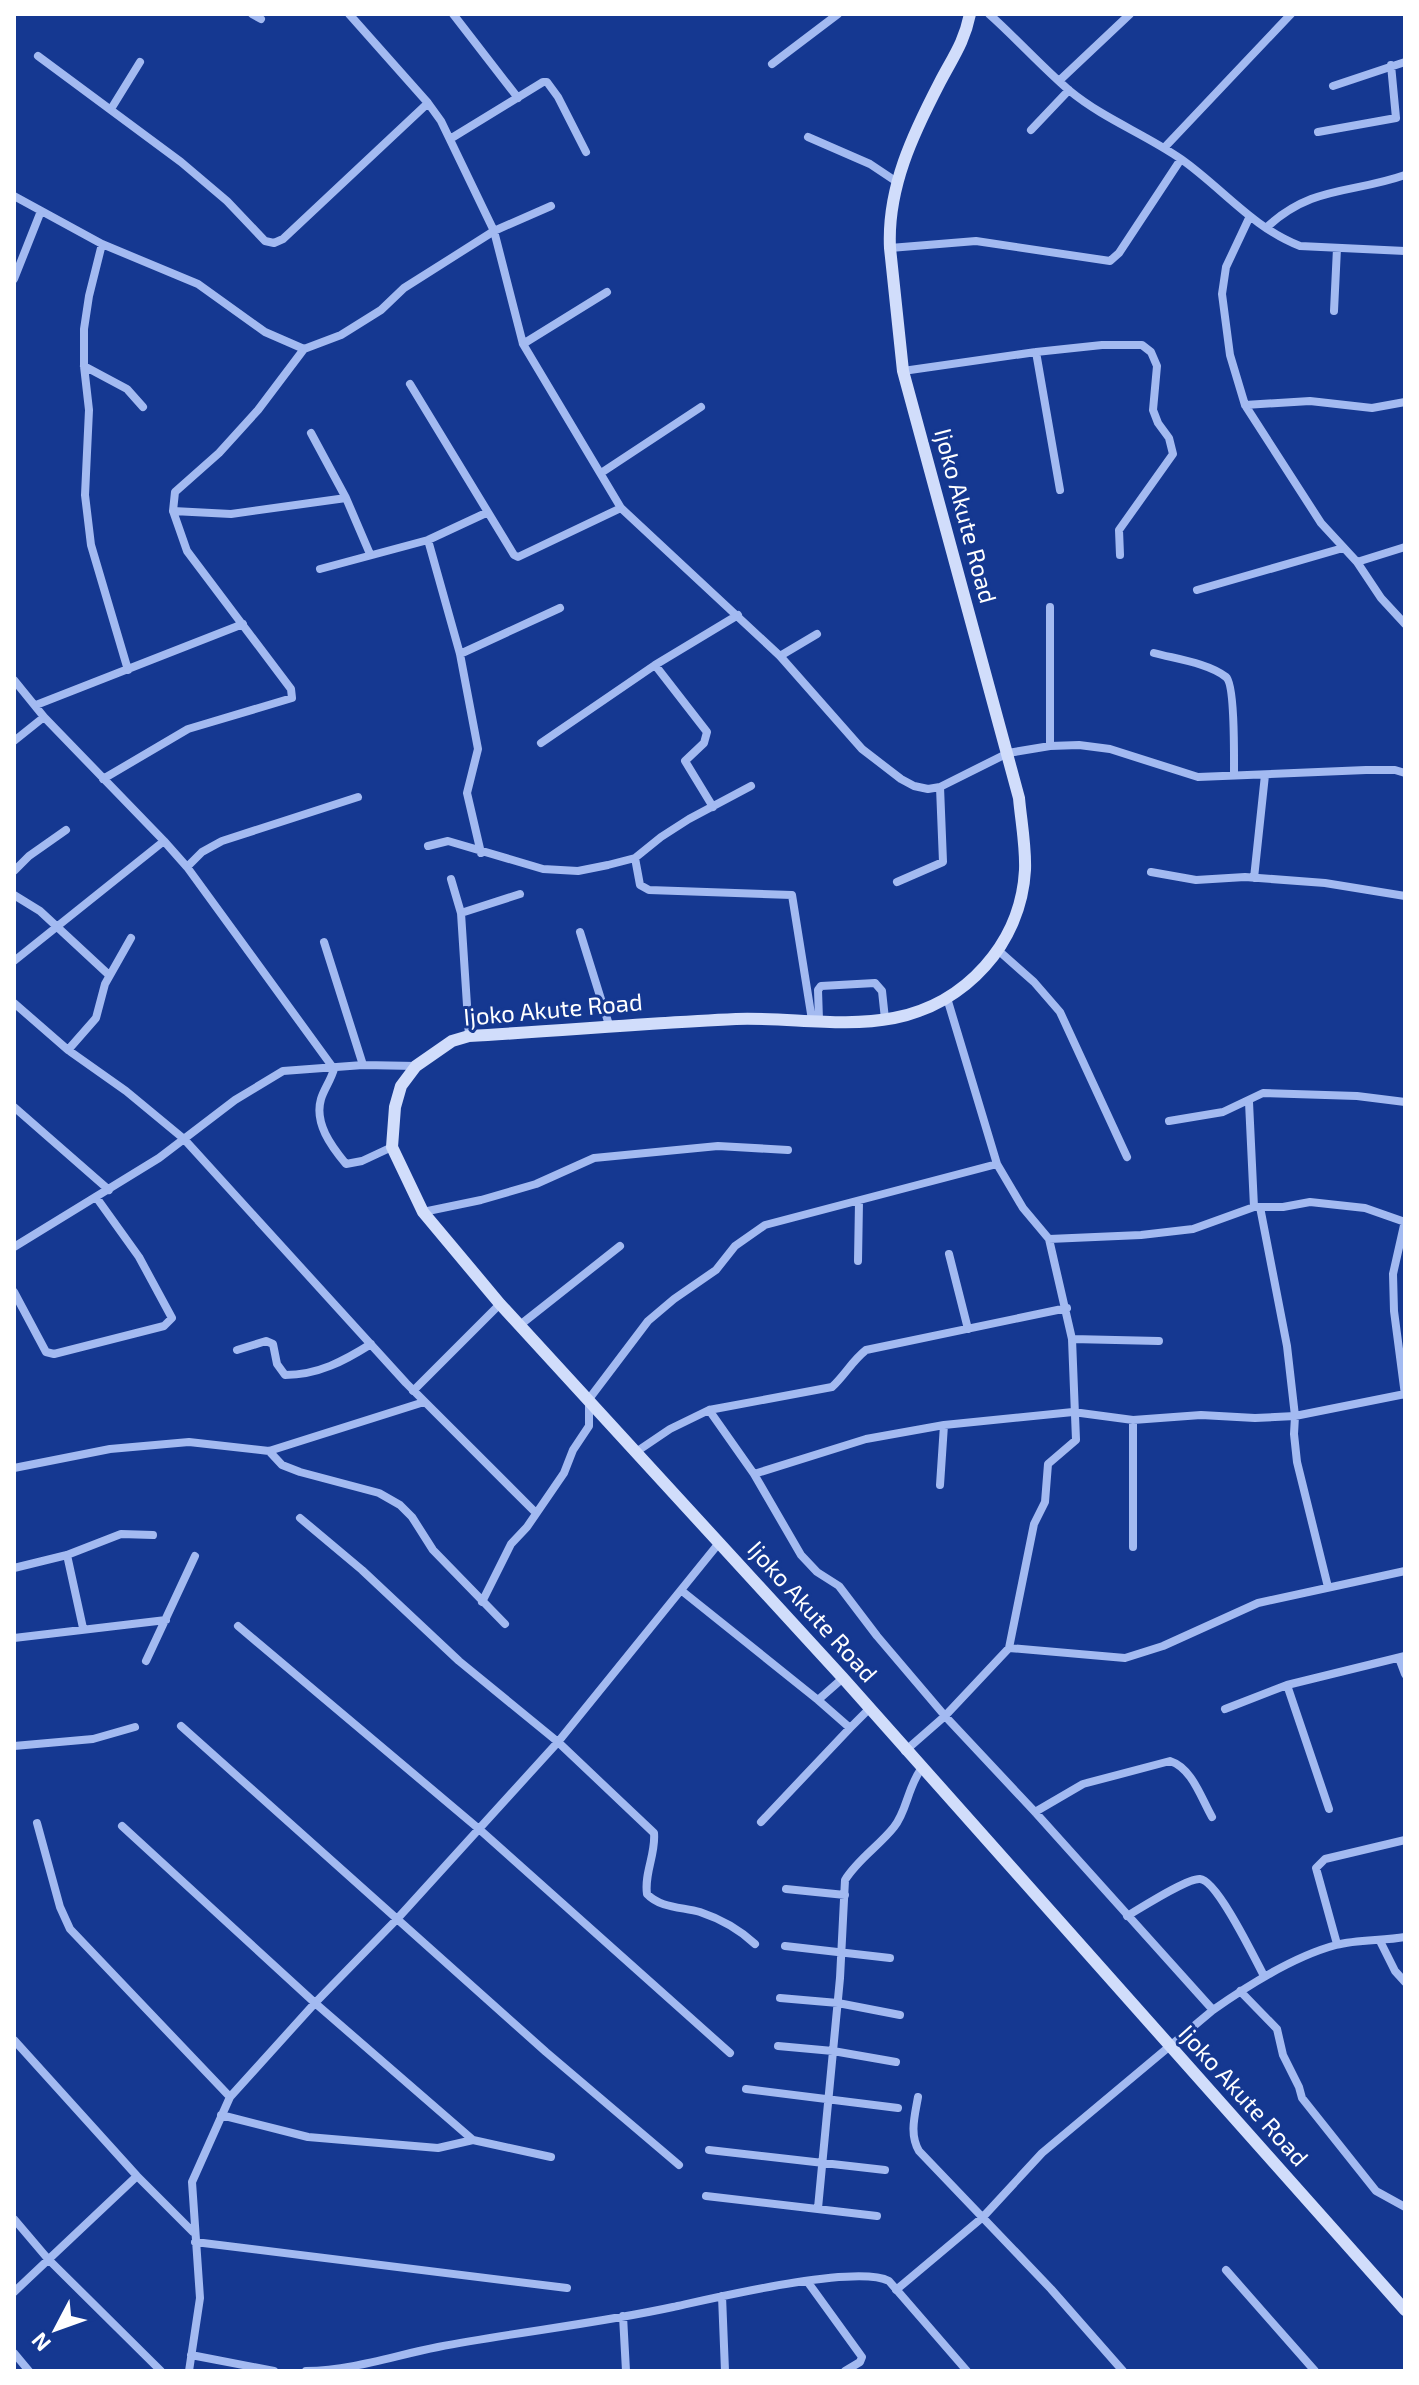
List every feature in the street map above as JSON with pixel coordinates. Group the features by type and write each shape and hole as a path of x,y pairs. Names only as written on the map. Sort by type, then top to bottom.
{"main road":[{"name":"Ijoko Akute Road","path":"970,14 958,54 921,118 897,182 889,232 903,371 1019,798 1025,870 1016,914 999,951 965,985 947,998 919,1011 885,1019 736,1019 469,1036 452,1041 416,1066 401,1086 395,1107 392,1147 423,1212 500,1304 843,1678 1405,2310"}],"street":[{"path":"349,14 428,103 450,139 494,231 523,344 621,508 780,656 862,749 901,779 928,789 940,787 1008,753 1079,745 1110,749 1198,777 1366,770 1405,773"},
{"path":"453,14 518,98"},
{"path":"772,64 838,14"},
{"path":"989,14 1069,90 1114,121 1181,159 1284,240 1300,246 1405,251"},
{"path":"1060,80 1130,14"},
{"path":"1164,148 1291,14"},
{"path":"38,56 181,162 227,201 265,241 274,243 283,239 428,103"},
{"path":"111,109 140,62"},
{"path":"1333,86 1405,62"},
{"path":"1318,132 1396,118 1391,65"},
{"path":"450,139 547,82 586,152"},
{"path":"1031,130 1069,90"},
{"path":"808,137 870,164 897,182"},
{"path":"890,248 976,241 1110,261 1119,253 1181,159"},
{"path":"1267,227 1283,213 1312,197 1405,175"},
{"path":"14,196 102,244 198,284 265,332 304,349"},
{"path":"103,779 188,729 292,698 291,689 187,551 173,511 175,492 219,453 258,410 304,349 341,335 381,310 404,288 494,231 551,206"},
{"path":"14,279 41,211"},
{"path":"1250,216 1226,267 1222,294 1230,355 1245,405 1321,523 1357,562 1381,598 1405,624"},
{"path":"102,244 84,329 89,410 85,495 91,545 128,670"},
{"path":"1334,311 1337,248"},
{"path":"523,344 607,292"},
{"path":"903,371 1102,345 1142,345 1151,352 1157,366 1153,410 1169,438 1173,454 1119,530 1120,555"},
{"path":"1036,352 1060,490"},
{"path":"84,366 127,389 143,407"},
{"path":"410,384 514,555 518,557 621,508"},
{"path":"1245,405 1310,401 1372,408 1405,402"},
{"path":"601,473 701,407"},
{"path":"311,433 346,498 370,554"},
{"path":"173,511 231,514 346,498"},
{"path":"320,569 428,540 486,513"},
{"path":"428,540 460,654 478,749 467,793 481,853"},
{"path":"1357,562 1405,547"},
{"path":"1197,590 1343,548"},
{"path":"1050,607 1050,746"},
{"path":"460,654 560,608"},
{"path":"541,743 655,665 738,615"},
{"path":"36,705 243,624"},
{"path":"780,656 817,634"},
{"path":"1154,653 1202,666 1228,678 1235,719 1234,775"},
{"path":"655,665 707,732 704,743 685,761 713,807"},
{"path":"14,680 44,717 187,867 334,1069 331,1082 321,1099 321,1120 329,1143 346,1164 362,1161 392,1147"},
{"path":"14,741 44,717"},
{"path":"1254,878 1265,775"},
{"path":"428,846 448,841 543,869 578,871 635,858 670,831 751,786"},
{"path":"897,882 943,862 940,787"},
{"path":"187,867 202,852 222,841 358,797"},
{"path":"14,871 29,856 66,830"},
{"path":"14,961 164,841"},
{"path":"635,858 640,885 649,890 792,895 816,1020"},
{"path":"1151,872 1196,880 1254,878 1325,883 1405,896"},
{"path":"451,879 461,913 469,1036"},
{"path":"461,913 520,894"},
{"path":"14,895 40,911 109,975"},
{"path":"580,932 610,1028"},
{"path":"68,1050 96,1018 109,975 131,938"},
{"path":"324,942 363,1065"},
{"path":"999,951 1060,1012 1127,1157"},
{"path":"816,1020 821,986 875,983 882,991 885,1019"},
{"path":"905,1751 945,1716 1009,1648 1034,1524 1045,1502 1048,1464 1076,1440 1072,1339 1049,1239 1023,1208 997,1164 947,998"},
{"path":"14,1003 68,1050 126,1091 184,1139 413,1391 536,1513"},
{"path":"14,1247 109,1190 235,1100 283,1071 363,1065 416,1066"},
{"path":"1169,1121 1223,1112 1263,1093 1357,1096 1405,1102"},
{"path":"1249,1102 1257,1207 1287,1346 1297,1462 1328,1587"},
{"path":"14,1107 109,1190"},
{"path":"423,1212 536,1184 594,1158 718,1146 788,1150"},
{"path":"482,1602 511,1544 564,1473 573,1450 589,1426 589,1399 648,1321 716,1270 735,1246 765,1225 997,1164"},
{"path":"14,1292 46,1352 54,1354 164,1326 172,1318 139,1257 96,1197"},
{"path":"858,1261 859,1202"},
{"path":"754,1474 866,1439 944,1425 1073,1412 1133,1420 1201,1415 1255,1418 1295,1416 1405,1394 1394,1311 1393,1274 1405,1221 1365,1208 1310,1202 1257,1207 1193,1229 1049,1239"},
{"path":"520,1325 620,1246"},
{"path":"949,1254 968,1329"},
{"path":"413,1391 500,1304"},
{"path":"636,1452 670,1429 709,1410 832,1387 866,1350 1067,1308"},
{"path":"1072,1339 1159,1341"},
{"path":"237,1350 266,1341 273,1344 277,1364 285,1375 299,1375 338,1365 371,1344"},
{"path":"14,1468 110,1449 189,1442 269,1451 424,1402"},
{"path":"709,1410 754,1474 801,1555 817,1572 839,1586 945,1716 1213,2010"},
{"path":"1133,1420 1133,1547"},
{"path":"940,1485 944,1425"},
{"path":"269,1451 282,1465 379,1493 400,1505 412,1517 433,1550 505,1624"},
{"path":"300,1518 372,1579 459,1661 558,1742 654,1833 646,1883 647,1894 653,1901 719,1919 755,1944"},
{"path":"14,1568 67,1555 121,1534 153,1535"},
{"path":"189,2371 200,2298 192,2182 230,2097 558,1742 719,1543"},
{"path":"67,1555 83,1628"},
{"path":"146,1661 195,1556"},
{"path":"1009,1648 1125,1658 1163,1646 1258,1603 1405,1571"},
{"path":"682,1591 850,1728"},
{"path":"14,1638 166,1620"},
{"path":"238,1626 479,1829 730,2053"},
{"path":"1225,1709 1287,1685 1402,1657 1405,1674"},
{"path":"818,1700 843,1678"},
{"path":"1287,1685 1329,1809"},
{"path":"761,1822 869,1709"},
{"path":"181,1726 546,2052 679,2165"},
{"path":"14,1746 93,1739 135,1727"},
{"path":"1035,1812 1083,1784 1170,1761 1186,1771 1212,1817"},
{"path":"818,2208 838,2003 845,1880 853,1868 894,1828 902,1815 911,1783 921,1769"},
{"path":"37,1823 60,1907 70,1929 230,2097"},
{"path":"122,1826 315,2003 473,2140"},
{"path":"1337,1944 1316,1868 1319,1863 1405,1840"},
{"path":"1127,1916 1189,1882 1201,1879 1210,1883 1219,1896 1264,1976"},
{"path":"786,1889 845,1895"},
{"path":"896,2290 983,2217 1042,2153 1240,1991 1264,1976 1337,1944 1405,1937"},
{"path":"1380,1941 1395,1971 1405,1982"},
{"path":"785,1946 890,1958"},
{"path":"1240,1991 1277,2029 1283,2055 1302,2098 1376,2191 1405,2207"},
{"path":"780,1998 838,2003 900,2015"},
{"path":"14,2040 195,2237 567,2288"},
{"path":"778,2046 833,2051 896,2062"},
{"path":"746,2089 898,2108"},
{"path":"918,2097 914,2142 923,2155 1051,2289 1123,2371"},
{"path":"221,2115 308,2137 438,2148 473,2140 551,2157"},
{"path":"709,2150 885,2170"},
{"path":"14,2292 137,2176"},
{"path":"706,2196 877,2216"},
{"path":"14,2219 48,2259 161,2371"},
{"path":"1226,2270 1315,2371"},
{"path":"306,2371 341,2370 436,2348 807,2281 877,2277 889,2281 967,2371"},
{"path":"807,2281 862,2357 860,2362 845,2371"},
{"path":"722,2296 725,2371"},
{"path":"623,2316 626,2371"},
{"path":"14,2353 29,2371"},
{"path":"191,2355 274,2371"}]}
